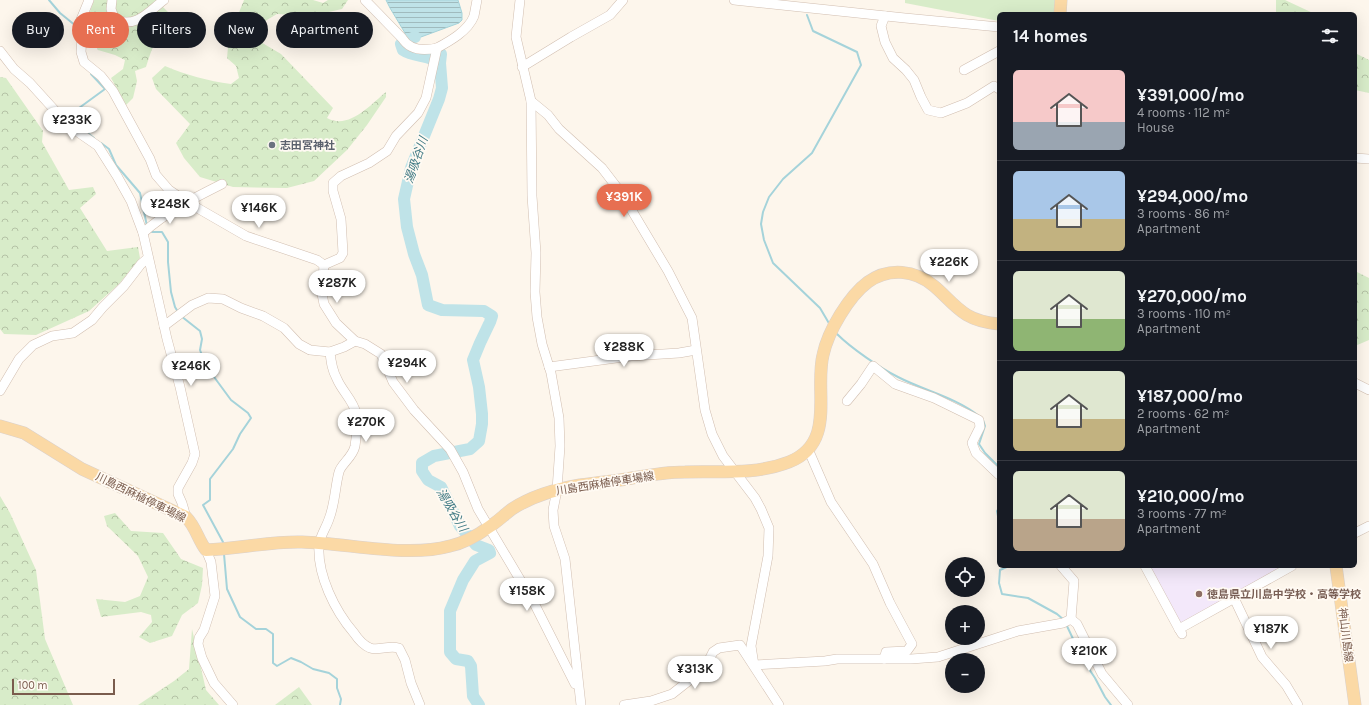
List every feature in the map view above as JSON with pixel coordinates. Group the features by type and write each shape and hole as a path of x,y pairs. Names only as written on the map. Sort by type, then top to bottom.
{"main road":[{"path":"1060,12 1061,0"},
{"name":"川島西麻植停車場線","path":"0,426 24,432 82,469 186,518 194,526 199,539 206,550 278,543 319,542 368,547 424,550 444,548 463,542 489,528 511,510 523,503 557,490 666,473 747,471 783,464 798,458 808,448 816,435 821,418 821,366 826,344 855,294 872,279 883,274 905,272 915,274 934,285 967,315 997,324"},
{"name":"神山川島線","path":"1336,568 1355,705"}],"street":[{"path":"89,0 80,22 82,37 81,52 84,62 100,76 113,91 150,159 156,175 169,190 246,236 317,260 324,265"},
{"path":"112,0 111,9 115,20 129,23 144,17 164,0"},
{"path":"365,0 404,41 414,49 436,56"},
{"path":"324,265 340,258 344,253 341,219 333,191 333,183 341,176 387,151 396,136 418,113 426,98 436,56 450,41 464,30 473,17 477,0"},
{"path":"520,0 516,37 531,101 532,196 536,253 535,292 538,324 549,367 559,418 560,446 557,490 553,510 554,526 566,559 578,690 581,705"},
{"path":"522,67 610,15 623,0"},
{"path":"734,0 997,27"},
{"path":"885,16 881,26 885,42 893,58 914,80 920,97 928,110 941,113 967,103 994,86 997,88"},
{"path":"0,51 14,69 30,83 69,126 98,146 131,201 143,233 195,454 192,463 178,488 178,494 186,518"},
{"path":"964,70 997,51"},
{"path":"531,101 602,168 622,194 668,271 692,318 705,410 710,428 723,456 755,498 769,528 768,556 752,646 754,666"},
{"path":"1357,158 1369,159"},
{"path":"143,233 155,222 187,202 222,184"},
{"path":"0,391 19,359 33,345 52,336 73,333 92,320 148,258"},
{"path":"324,265 322,294 324,304 336,323 355,341 365,344 381,354 393,382 414,410 450,449 463,472 478,509 537,608 578,690"},
{"path":"164,326 180,313 208,298 223,299 241,308 263,316 284,328 299,344 310,350 330,352 355,341"},
{"path":"549,367 631,356 679,353 696,350"},
{"path":"330,352 331,364 337,379 352,402 356,414 355,448 348,460 339,470 330,519 319,542 319,557 323,576 336,609 345,623 362,643 369,648 377,649 392,646 399,648 405,660 411,683 420,705"},
{"path":"847,401 873,366 895,384 934,398 979,420 980,427 972,443 976,453 997,473"},
{"path":"1357,384 1369,390"},
{"path":"808,448 831,502 873,564 890,603 912,644 907,651 886,652 884,659"},
{"path":"1357,532 1369,526"},
{"path":"206,550 211,562 215,596 198,644 202,658 214,683 233,705"},
{"path":"1063,568 1074,581 1067,621"},
{"path":"1146,568 1181,632 1234,598 1288,568"},
{"path":"1234,598 1262,657 1286,686 1298,705"},
{"path":"754,666 837,659 911,659 938,657 1018,631 1067,621 1077,624 1102,674 1128,705"},
{"path":"624,705 651,701 672,694 705,668 713,652 719,648 740,645 779,705"}],"shaded area":[{"name":"徳島県立川島中学校・高等学校","path":"1150,568 1281,568 1184,622 1179,622"}],"green space":[{"path":"94,0 156,0 168,12 137,12 137,48 153,48 146,67 135,71 137,81 133,98 126,105 111,78 123,69 125,60 115,55 98,50 97,48 129,48 129,12 90,12"},
{"path":"244,0 313,0 323,3 328,0 348,0 342,9 329,12 276,12 276,15 268,19 268,12 239,12"},
{"path":"905,0 1057,0 1055,12 997,12 997,21 905,3"},
{"path":"1276,0 1285,0 1311,12 1276,12"},
{"path":"268,46 281,54 333,108 327,118 335,121 343,121 359,114 386,92 386,97 367,125 347,150 314,181 287,188 233,187 200,177 184,158 176,143 190,124 156,89 152,78 165,66 197,77 231,84 239,78 236,66 227,58 228,48 268,48"},
{"path":"1357,54 1369,60 1369,93 1357,90"},
{"path":"0,77 6,78 43,131 42,142 69,190 93,187 96,194 80,208 107,251 138,247 140,258 119,284 89,311 36,335 4,334 0,329"},
{"path":"1357,272 1369,278 1369,340 1357,345"},
{"path":"0,496 10,513 36,570 45,639 73,705 0,705"},
{"path":"115,513 131,531 163,533 181,559 203,568 202,585 198,603 182,615 172,636 150,643 139,637 152,622 151,615 141,612 101,617 96,599 125,602 140,596 148,577 138,556 107,526 104,516"},
{"path":"192,629 206,690 219,705 138,705 189,669"},
{"path":"299,687 312,705 275,705"}],"water":[{"path":"386,0 458,0 462,13 462,20 459,23 410,41 405,36 405,33"}],"waterway":[{"path":"49,0 60,13 72,23"},
{"path":"807,15 813,31 857,52 861,65 812,153 783,179 769,197 763,212 761,224 764,240 773,263 820,308 830,325"},
{"path":"415,37 401,44 403,50 412,54 436,60 440,63"},
{"name":"湯吸谷川","path":"441,54 440,63 442,88 411,168 404,199 407,227 414,254 422,275 428,305 442,310 484,311 492,316 473,360 479,387 482,414 479,441 470,449 434,456 422,463 422,471 428,480 441,487 460,526 476,545 489,550 490,553 475,561 463,580 450,611 450,652 456,659 468,661 471,666 473,696 479,705"},
{"path":"91,74 105,89 79,108 80,127 94,138"},
{"path":"101,143 109,149 116,165 140,193 147,226"},
{"path":"152,232 162,232 168,242 171,292 178,312"},
{"path":"181,316 200,331 202,339 200,350 206,366 231,400 248,413 251,418 240,434 233,449 210,479 210,500 203,505 223,542 223,546"},
{"path":"837,334 874,363 891,373 908,382 960,404 979,416"},
{"path":"983,420 985,426 979,444 985,453 997,465"},
{"path":"224,554 227,589 240,617 256,629 266,629 273,634 273,663 277,666 291,658 313,669 329,673 337,679 337,688 341,699 340,705"},
{"path":"1004,568 1000,570 999,583 1002,594 1028,598 1057,614 1064,620"},
{"path":"1066,624 1083,660 1111,705"}],"place":[{"name":"志田宮神社","path":"272,145"},
{"name":"徳島県立川島中学校・高等学校","path":"1199,594"}]}
